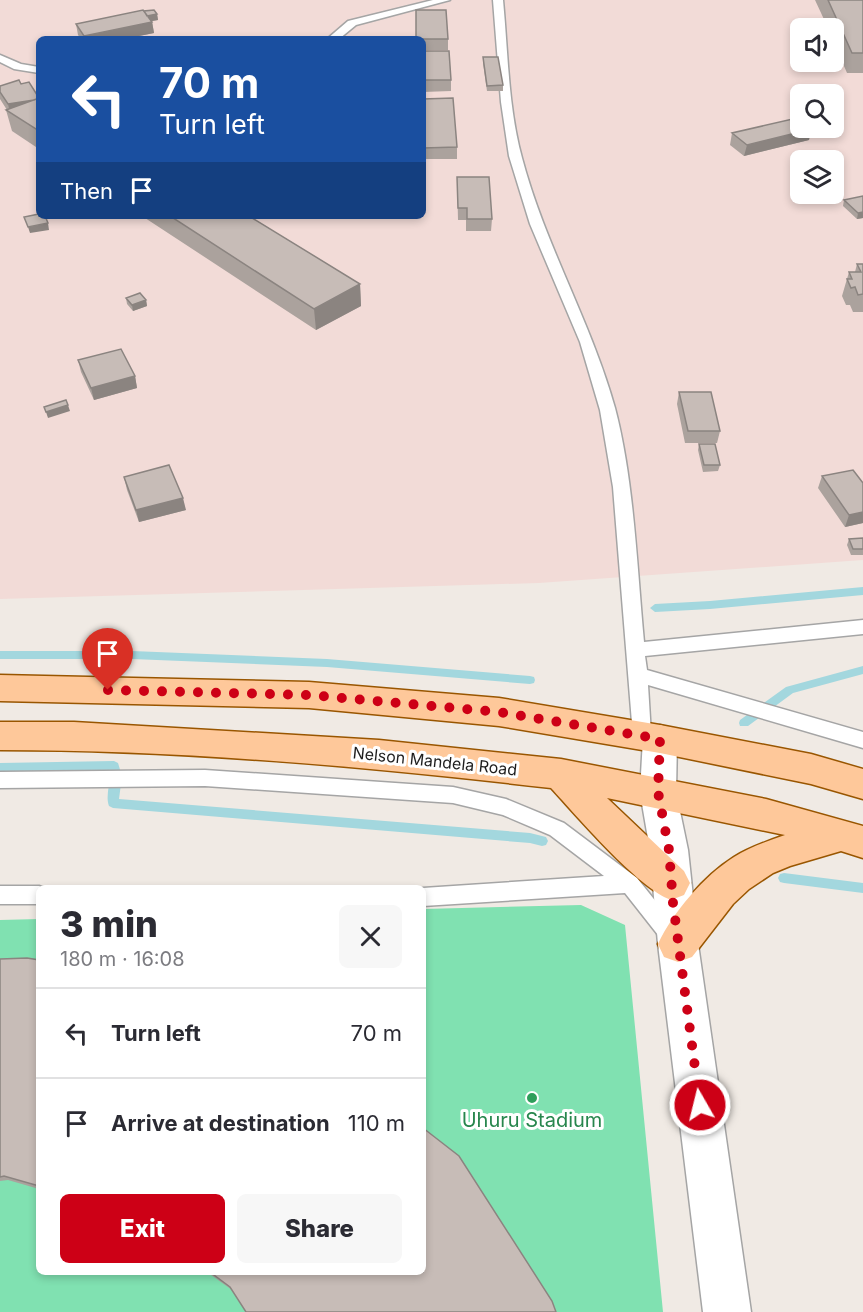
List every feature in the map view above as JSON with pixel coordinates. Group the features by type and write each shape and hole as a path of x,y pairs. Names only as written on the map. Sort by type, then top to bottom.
{"main road":[{"path":"0,688 309,695 499,712 651,737 811,769 863,784"},
{"name":"Nelson Mandela Road","path":"0,736 74,736 379,754 561,774 766,814 853,838"},
{"path":"561,774 616,832 650,883"},
{"path":"678,944 714,899 736,877 779,854 853,838"}],"street":[{"path":"651,737 669,850 650,883 678,944 727,1312"}],"lane":[{"path":"336,36 352,23 445,0"},
{"path":"498,0 507,102 515,156 536,224 587,342 608,410 621,487 638,675 651,737"},
{"path":"0,58 18,67 36,70"},
{"path":"636,650 863,627"},
{"path":"638,675 863,740"},
{"path":"0,780 206,778 453,795 506,807 557,828 650,883"},
{"path":"426,897 650,883"},
{"path":"0,895 36,895"}],"shaded area":[{"path":"0,0 863,0 863,560 539,583 0,599"}],"green space":[{"name":"Uhuru Stadium","path":"581,905 625,925 663,1312 0,1312 0,920 36,919 36,1275 426,1275 426,909"}],"building":[{"path":"828,0 863,0 863,53 852,53 844,35 844,18 836,18"},
{"path":"143,10 152,22 84,36 76,24"},
{"path":"154,10 157,14 147,16 144,11"},
{"path":"416,10 446,10 448,39 426,39 426,36 416,36"},
{"path":"426,51 449,51 451,80 426,80"},
{"path":"483,57 498,57 503,85 487,86"},
{"path":"19,80 21,84 29,82 36,93 36,99 8,104 0,92 0,86"},
{"path":"453,98 457,147 426,148 426,99"},
{"path":"36,99 36,129 6,110"},
{"path":"790,120 790,134 747,145 732,133"},
{"path":"457,177 489,177 492,219 467,219 467,208 458,208"},
{"path":"863,196 863,212 858,213 844,200"},
{"path":"36,215 36,219 46,219 48,223 28,227 24,217"},
{"path":"175,219 254,219 360,284 314,309"},
{"path":"857,264 863,264 863,294 858,295 855,287 851,288 847,279 852,279 849,272 861,272"},
{"path":"140,293 146,300 132,305 126,298"},
{"path":"121,349 135,376 91,388 78,360"},
{"path":"679,392 711,392 720,431 688,431"},
{"path":"66,400 68,405 46,412 44,407"},
{"path":"699,444 715,444 720,465 704,465"},
{"path":"169,465 183,498 136,510 124,477"},
{"path":"853,470 863,483 863,512 849,515 822,476"},
{"path":"863,538 863,549 853,549 849,539"},
{"path":"0,959 36,960 36,1185 4,1176 0,1177"},
{"path":"426,1130 459,1156 552,1301 556,1312 246,1312 230,1287 214,1275 426,1275"}],"waterway":[{"path":"655,608 863,591"},
{"path":"0,655 132,655 327,663 530,680"},
{"path":"744,723 790,690 863,670"},
{"path":"0,768 114,766 116,781 113,803 530,838 542,841"},
{"path":"784,878 863,888"}],"place":[{"name":"Uhuru Stadium","path":"532,1098"}],"route":[{"path":"108,690 309,695 499,712 660,739 658,792 669,850 673,903 700,1105"}]}
